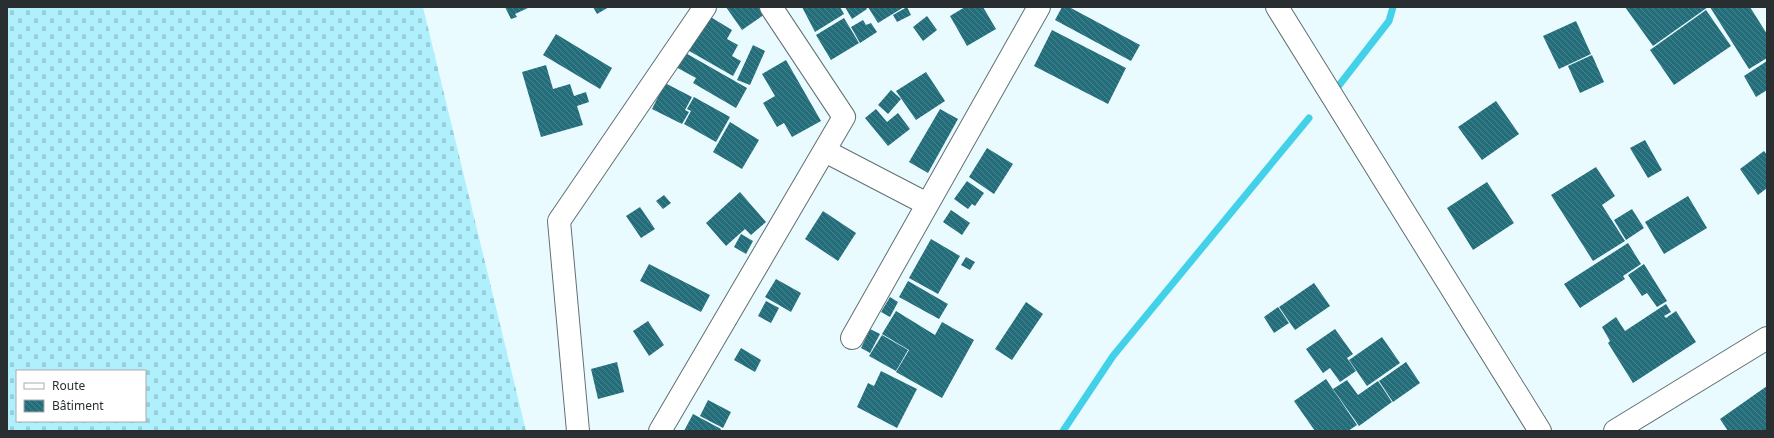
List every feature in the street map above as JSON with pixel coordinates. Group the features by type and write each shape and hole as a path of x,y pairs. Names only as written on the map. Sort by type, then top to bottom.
{"street":[{"path":"578,431 559,221 704,7"},
{"path":"660,431 844,117 771,7"},
{"path":"852,338 1038,7"},
{"path":"1277,7 1540,431"},
{"path":"825,151 927,204"},
{"path":"1615,431 1767,338"}],"green space":[{"path":"7,7 423,7 526,431 7,431"}],"building":[{"path":"505,7 530,7 515,14 517,17 511,19"},
{"path":"593,7 609,7 597,14"},
{"path":"726,7 760,7 765,14 742,30"},
{"path":"802,7 840,7 844,14 815,32"},
{"path":"845,7 866,7 867,9 852,19"},
{"path":"868,7 904,7 878,23"},
{"path":"907,7 911,15 897,22 893,15"},
{"path":"965,7 983,7 996,29 967,46 950,16"},
{"path":"1062,7 1069,7 1140,45 1131,61 1055,20"},
{"path":"1625,7 1708,7 1653,46"},
{"path":"1710,7 1750,7 1767,34 1767,58 1749,69"},
{"path":"1706,10 1731,46 1674,85 1650,50"},
{"path":"704,13 732,30 727,39 738,45 732,56 741,61 733,76 684,48"},
{"path":"927,16 937,30 923,41 913,27"},
{"path":"844,18 859,43 831,60 816,35"},
{"path":"863,20 866,25 871,23 877,32 860,43 851,27"},
{"path":"1576,21 1591,54 1559,69 1543,36"},
{"path":"1052,30 1126,68 1108,104 1034,66"},
{"path":"556,34 612,68 600,89 543,55"},
{"path":"753,45 765,51 750,85 737,80"},
{"path":"682,51 747,88 736,108 693,83 696,78 674,66"},
{"path":"1592,55 1604,82 1580,93 1568,66"},
{"path":"786,60 821,121 792,137 784,123 777,127 763,103 775,96 762,74"},
{"path":"1767,61 1767,90 1756,97 1744,76"},
{"path":"546,65 553,89 570,84 574,96 586,92 589,102 577,106 583,125 541,137 522,72"},
{"path":"926,72 945,101 916,120 896,91"},
{"path":"665,83 692,97 685,110 689,112 682,124 652,109"},
{"path":"891,90 901,99 888,114 878,105"},
{"path":"694,97 730,117 716,142 684,124 691,111 687,109"},
{"path":"1496,101 1519,134 1482,160 1458,127"},
{"path":"876,109 887,122 898,113 910,129 888,146 865,118"},
{"path":"940,109 958,119 928,173 909,162"},
{"path":"730,122 759,140 742,169 713,152"},
{"path":"1645,140 1662,170 1648,178 1630,148"},
{"path":"987,148 1013,164 994,194 969,177"},
{"path":"1764,151 1767,155 1767,188 1758,195 1740,169"},
{"path":"1596,167 1615,196 1602,205 1625,241 1593,261 1551,195"},
{"path":"967,181 984,193 975,206 972,204 968,209 954,199"},
{"path":"1487,182 1514,223 1473,250 1447,208"},
{"path":"740,192 766,222 751,235 745,229 726,246 706,223"},
{"path":"664,195 671,203 663,209 656,201"},
{"path":"1688,196 1707,228 1664,254 1645,222"},
{"path":"640,207 655,229 641,238 626,216"},
{"path":"1632,209 1644,228 1626,240 1614,220"},
{"path":"951,210 970,223 962,235 943,222"},
{"path":"823,211 856,233 838,261 805,239"},
{"path":"741,234 753,241 746,254 734,247"},
{"path":"931,239 960,256 938,294 909,278"},
{"path":"1628,243 1641,264 1623,276 1625,279 1580,308 1564,284"},
{"path":"966,257 975,262 970,270 961,265"},
{"path":"649,264 710,295 701,312 640,281"},
{"path":"1644,264 1667,301 1657,307 1647,293 1642,296 1628,275"},
{"path":"776,279 801,293 791,312 765,297"},
{"path":"908,281 948,304 939,319 899,297"},
{"path":"1314,283 1330,306 1295,330 1279,307"},
{"path":"890,297 898,302 890,317 881,312"},
{"path":"766,301 779,308 771,323 758,316"},
{"path":"1026,302 1043,314 1012,360 995,349"},
{"path":"1666,304 1671,312 1664,316 1666,318 1676,311 1696,342 1633,383 1608,343 1610,341 1602,327 1616,317 1625,331"},
{"path":"1278,307 1289,323 1274,333 1264,317"},
{"path":"896,311 935,335 942,322 974,340 942,398 896,372 909,350 882,334"},
{"path":"648,321 664,345 649,356 633,331"},
{"path":"870,329 880,334 870,353 861,348"},
{"path":"1335,329 1353,354 1347,358 1356,371 1340,382 1330,368 1323,373 1306,349"},
{"path":"882,335 908,350 896,371 869,356"},
{"path":"1382,337 1400,363 1367,386 1349,360"},
{"path":"741,348 761,360 755,372 734,360"},
{"path":"617,362 624,392 598,399 591,369"},
{"path":"1406,362 1420,383 1393,402 1379,381"},
{"path":"881,371 917,389 897,428 857,407 868,383 874,386"},
{"path":"1326,379 1357,425 1348,431 1315,431 1294,401"},
{"path":"1347,380 1358,395 1378,381 1392,402 1359,426 1333,389"},
{"path":"1767,386 1767,431 1728,431 1720,419"},
{"path":"708,400 731,412 723,428 700,416"},
{"path":"693,414 721,429 720,431 684,431"}],"waterway":[{"path":"1333,93 1389,21 1393,7"},
{"path":"1063,431 1113,356 1309,118"}]}
